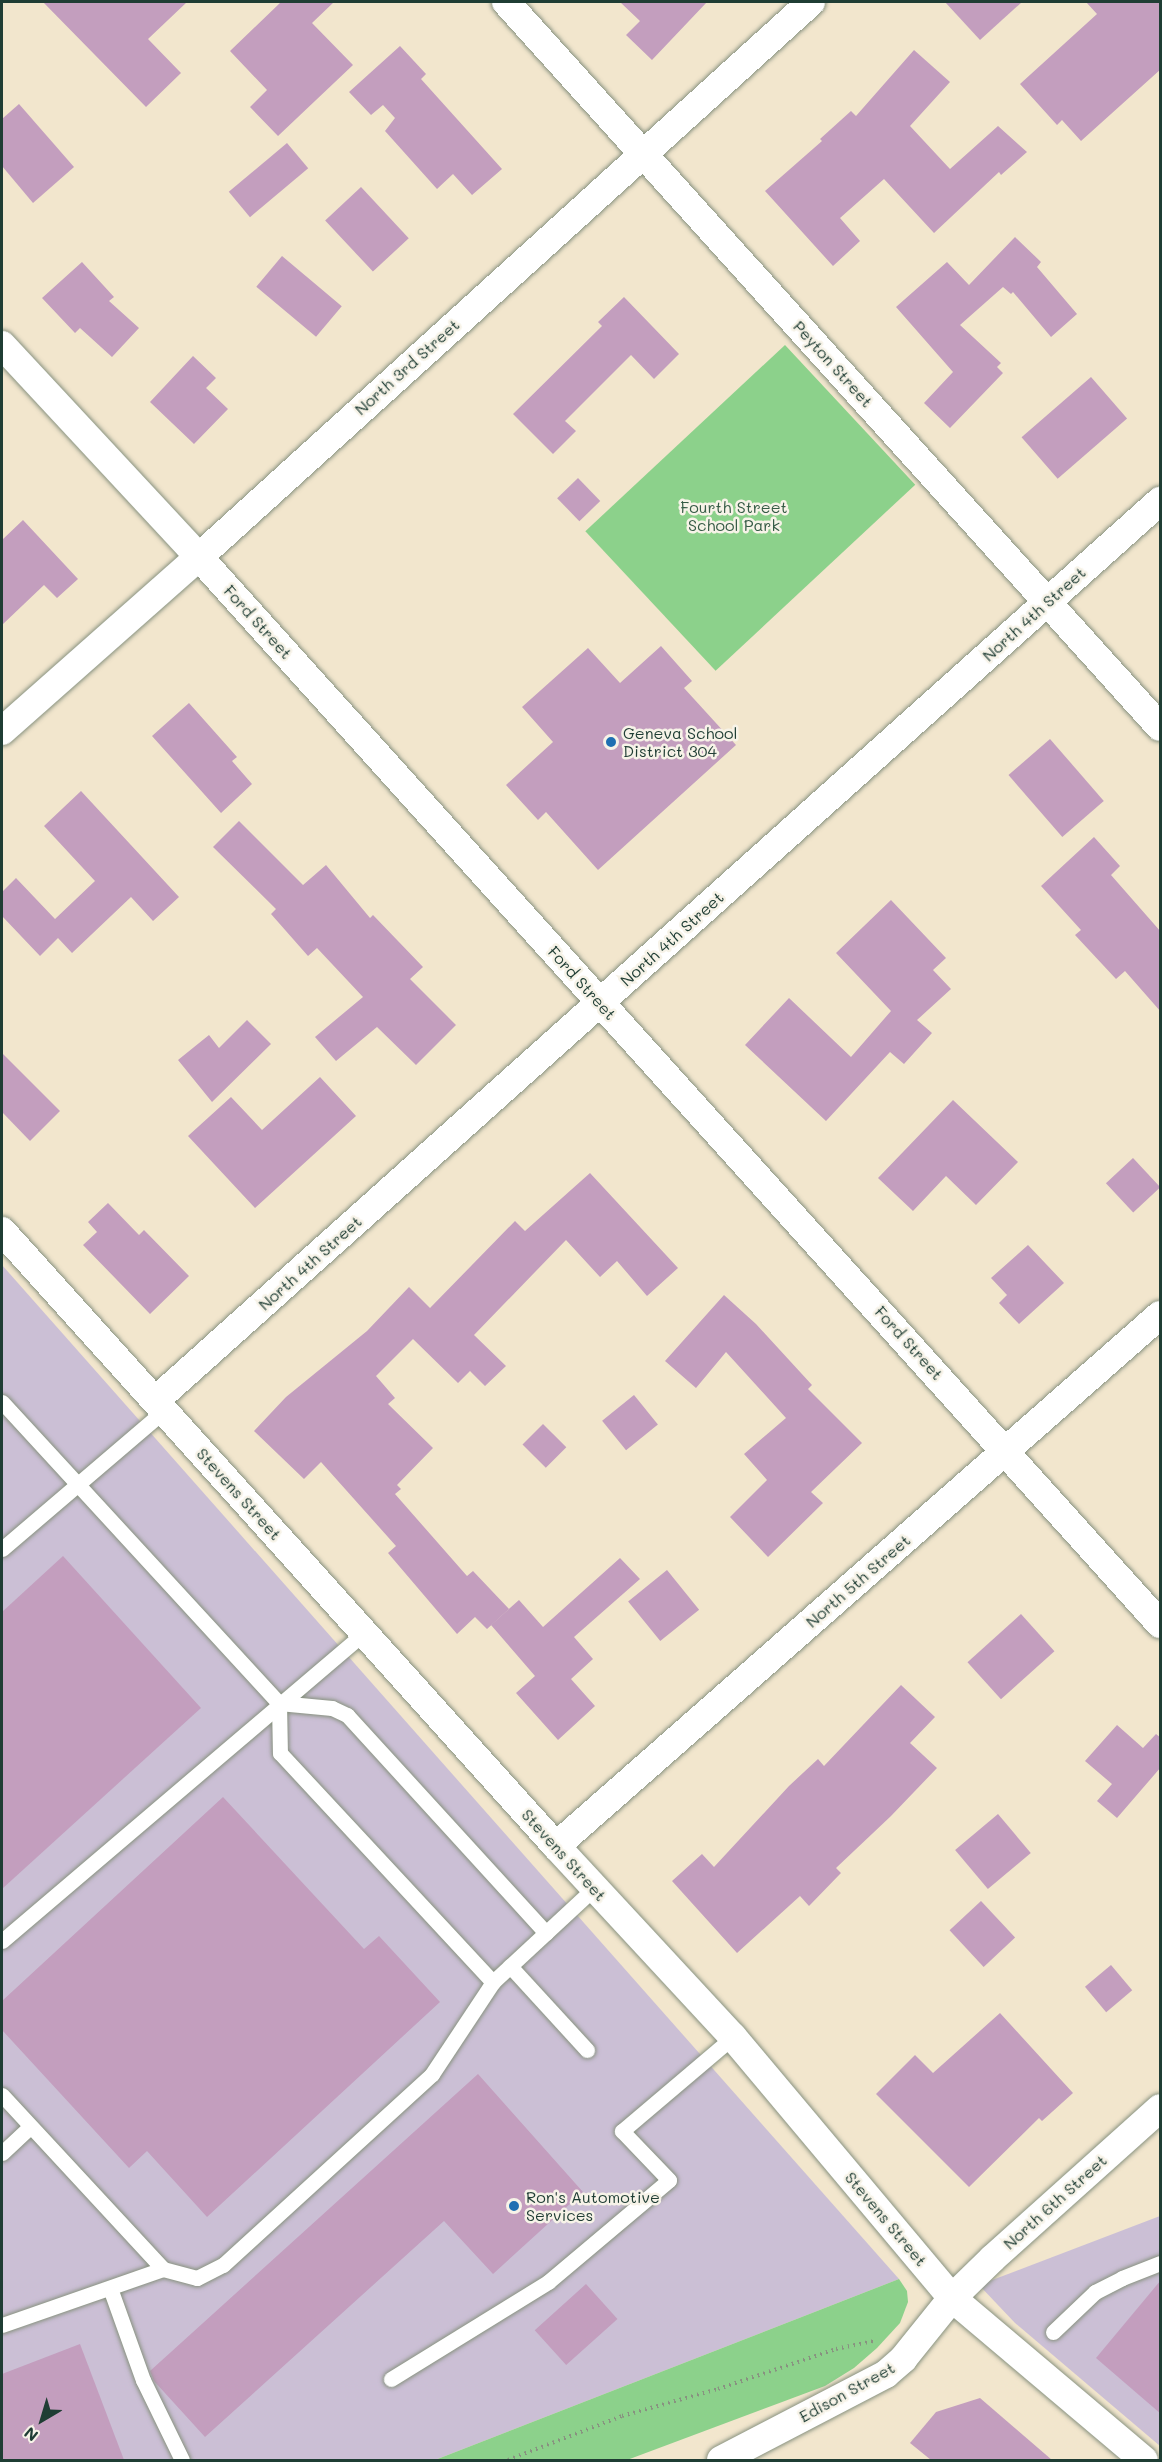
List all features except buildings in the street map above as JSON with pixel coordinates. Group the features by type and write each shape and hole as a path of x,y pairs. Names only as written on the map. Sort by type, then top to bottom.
{"street":[{"name":"Peyton Street","path":"506,2 1161,727"},
{"name":"North 3rd Street","path":"2,731 199,557 811,2"},
{"name":"Ford Street","path":"2,345 199,557 1161,1624"},
{"name":"North 4th Street","path":"160,1405 600,1003 1161,501"},
{"name":"Stevens Street","path":"2,1231 594,1888 732,2037 952,2298 1144,2460"},
{"name":"North 5th Street","path":"556,1846 1161,1315"},
{"name":"North 6th Street","path":"952,2298 993,2258 1161,2108"},
{"name":"Edison Street","path":"721,2460 885,2374 903,2359 952,2298"}],"lane":[{"path":"2,1402 279,1703 280,1753 493,1982"},
{"path":"2,1550 77,1485 160,1405"},
{"path":"2,1941 364,1633"},
{"path":"279,1703 332,1708 347,1715 546,1933"},
{"path":"2,2095 163,2269 197,2278 223,2265 432,2074 493,1982 594,1888"},
{"path":"510,1966 586,2050"},
{"path":"391,2379 548,2282 669,2180 622,2131 732,2037"},
{"path":"2,2153 30,2127"},
{"path":"1053,2332 1095,2292 1161,2263"},
{"path":"2,2325 163,2269"},
{"path":"110,2288 143,2380 182,2460"}],"path":[{"path":"508,2460 622,2416 718,2390 836,2349 885,2342 903,2359"}],"shaded area":[{"path":"2,1265 899,2279 435,2460 2,2460"},
{"path":"1160,2216 1160,2446 1015,2323 979,2285"}],"green space":[{"name":"Fourth Street School Park","path":"785,345 915,485 716,671 585,531"},
{"path":"899,2279 907,2291 908,2302 900,2323 854,2368 825,2386 627,2460 435,2460"}],"place":[{"name":"Geneva School District 304","path":"611,742"},
{"name":"Ron's Automotive Services","path":"514,2206"}]}
